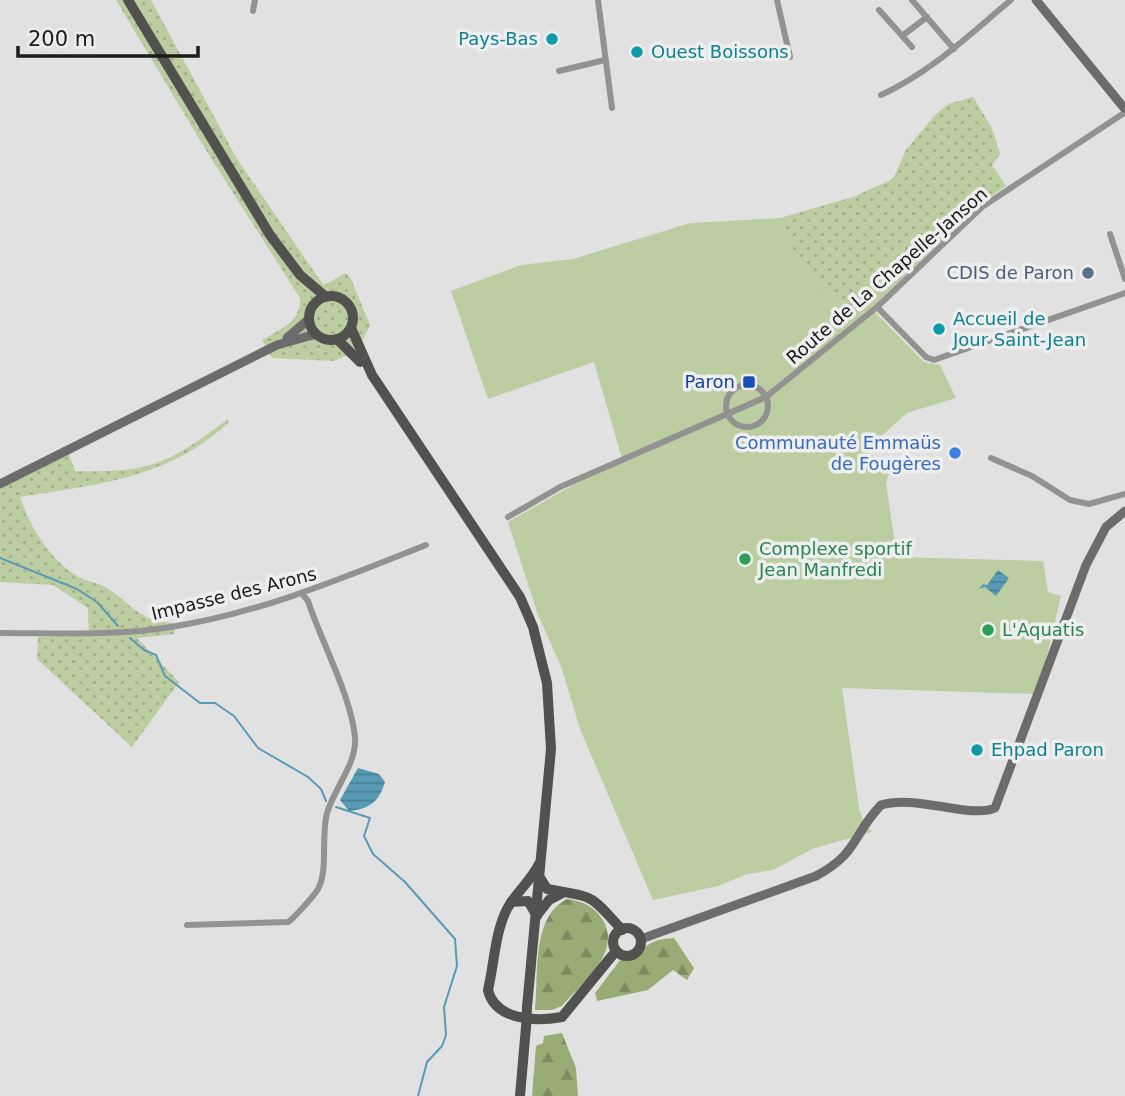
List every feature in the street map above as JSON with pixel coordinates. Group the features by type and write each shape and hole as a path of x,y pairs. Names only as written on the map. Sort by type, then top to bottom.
{"main road":[{"path":"128,0 271,235 300,275 313,306"},
{"path":"300,275 326,297"},
{"path":"351,328 337,339 326,340 316,334 309,319 313,306 326,297 337,297 350,306 353,317 351,328 372,375"},
{"path":"337,339 372,375 500,563 520,597 533,627 547,683 550,715 541,879 520,1096"},
{"path":"542,857 533,876 505,912 488,990 491,1003 500,1013 548,1020 562,1017 616,951"},
{"path":"541,879 547,889 593,898 622,930 635,931 640,939 640,948 633,955 624,956 616,951 614,939 622,930"},
{"path":"537,916 549,900 564,892"},
{"path":"511,902 528,901 537,916"}],"street":[{"path":"254,11 255,0"},
{"path":"598,0 612,108"},
{"path":"777,0 790,57"},
{"path":"912,0 954,49"},
{"path":"881,94 902,85 954,49 1011,0"},
{"path":"1036,0 1125,111"},
{"path":"1043,0 1125,98"},
{"path":"879,10 912,47"},
{"path":"902,36 927,17"},
{"path":"559,71 606,60"},
{"name":"Route de La Chapelle-Janson","path":"508,517 560,487 766,397 877,306 982,207 1125,111"},
{"path":"1110,234 1125,279"},
{"path":"877,306 926,357 934,360 1125,293"},
{"path":"277,345 309,319"},
{"path":"0,484 277,345 316,334"},
{"path":"751,385 766,397 764,418 752,426 738,424 728,414 726,401 738,386 751,385"},
{"path":"991,458 1032,476 1070,500 1089,504 1125,494"},
{"path":"640,939 816,876 836,865 849,854 881,805 911,802 981,810 995,808 1086,565 1106,527 1125,510"},
{"name":"Impasse des Arons","path":"0,633 121,633 173,627 303,594 426,545"},
{"path":"187,925 288,922 296,917 320,886 325,822 356,743 341,689 303,594"}],"green space":[{"path":"116,0 151,0 237,159 315,273 324,285 346,273 351,279 370,325 358,351 333,361 272,358 262,340 293,319 300,298 212,160"},
{"path":"973,97 992,128 1000,154 992,165 1006,186 980,204 865,314 826,294 794,253 780,218 853,197 893,179 906,150 934,116 948,104"},
{"name":"Complexe sportif Jean Manfredi","path":"780,218 794,253 826,294 864,314 871,308 924,362 940,365 956,398 907,413 866,450 890,470 886,483 897,557 1043,561 1048,592 1061,596 1038,694 842,688 859,807 863,821 872,832 812,849 773,870 747,874 718,886 653,900 580,729 561,666 538,615 508,522 573,485 623,462 594,362 488,399 451,291 521,265 573,259 690,223"},
{"path":"228,419 229,422 206,441 157,467 105,483 20,497 42,541 67,569 81,578 107,588 144,616 173,623 175,634 137,638 179,682 132,747 37,659 38,637 89,636 88,608 53,585 0,582 0,479 66,446 75,471 123,470 158,463 189,446"},
{"path":"567,899 587,905 603,920 608,932 604,956 562,1006 552,1010 535,1010 537,964 542,933 555,907"},
{"path":"674,938 694,968 687,980 673,970 648,990 597,1001 595,993 621,959 637,956 653,942"},
{"path":"562,1033 576,1068 578,1096 532,1096 536,1046 543,1043 544,1036"}],"water":[{"path":"998,570 1009,578 996,596 985,587 979,589 983,584 987,585"},
{"path":"358,768 379,774 385,782 380,795 372,803 349,811 340,800"}],"waterway":[{"path":"0,558 77,589 97,602 118,626"},
{"path":"130,638 144,650 156,655 165,676 200,703 215,703 234,716 258,748 308,777 321,789 326,801"},
{"path":"336,807 370,818 364,836 373,854 405,882 455,939 457,966 444,1007 446,1035 442,1046 427,1062 418,1096"}],"place":[{"name":"Pays-Bas","path":"552,39"},
{"name":"Ouest Boissons","path":"637,52"},
{"name":"CDIS de Paron","path":"1088,273"},
{"name":"Accueil de Jour Saint-Jean","path":"939,329"},
{"name":"Paron","path":"749,382"},
{"name":"Communauté Emmaüs de Fougères","path":"955,453"},
{"name":"Complexe sportif Jean Manfredi","path":"745,559"},
{"name":"L'Aquatis","path":"988,630"},
{"name":"Ehpad Paron","path":"977,750"}]}
